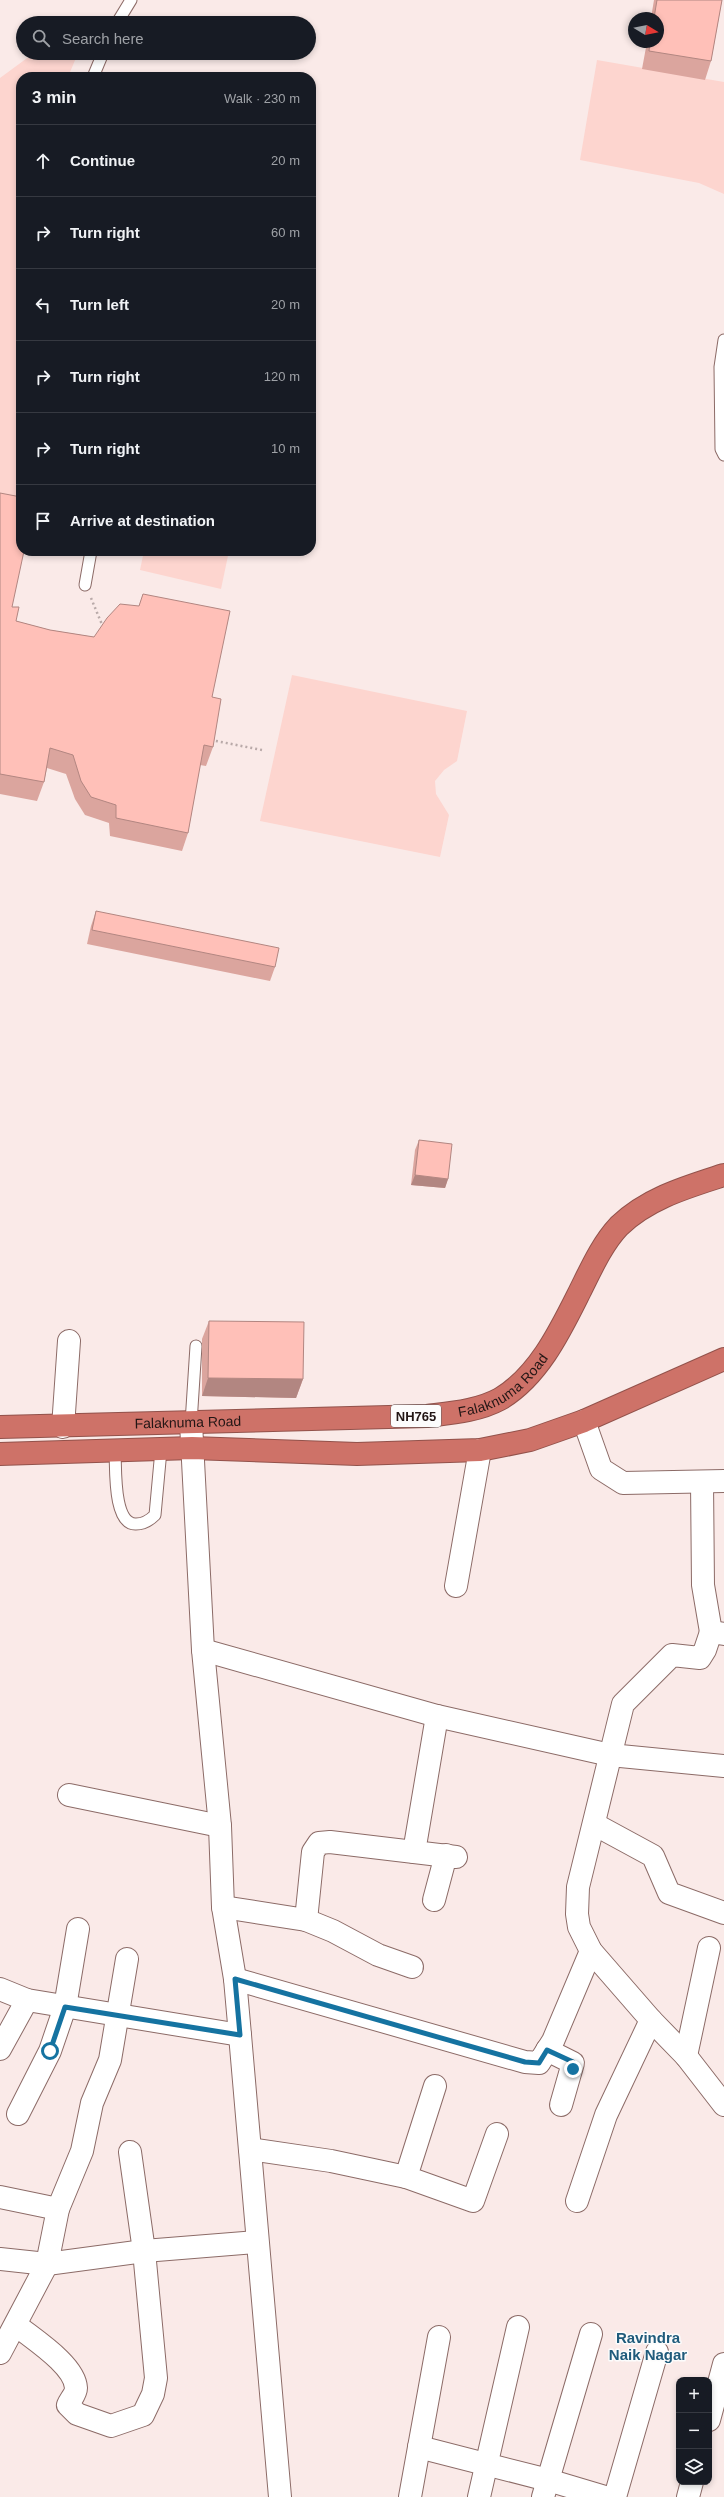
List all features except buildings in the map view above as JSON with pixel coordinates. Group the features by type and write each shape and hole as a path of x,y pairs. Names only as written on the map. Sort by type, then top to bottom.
{"highway":[{"name":"Falaknuma Road","path":"0,1427 63,1427 427,1416 470,1410 500,1399 530,1374 562,1327 593,1263 618,1227 644,1206 724,1174"},
{"name":"Falaknuma Road","path":"0,1454 115,1452 192,1448 357,1454 480,1450 530,1440 584,1422 724,1359"}],"street":[{"path":"63,1427 69,1341"},
{"path":"584,1422 602,1469 608,1475 624,1482 724,1481"},
{"path":"191,1423 203,1650 220,1826 223,1907 235,1979 280,2497"},
{"path":"456,1586 480,1450"},
{"path":"702,1482 702,1585 718,1633 700,1658 672,1655 623,1704 578,1887 577,1914 579,1927 591,1951 651,2020 686,2056 724,2105"},
{"path":"203,1650 437,1716 610,1755 724,1766"},
{"path":"414,1852 437,1716"},
{"path":"69,1795 220,1826"},
{"path":"594,1824 654,1856 669,1893 724,1913"},
{"path":"306,1920 313,1852 319,1843 330,1842 451,1856 434,1900"},
{"path":"223,1907 306,1920 333,1931 378,1955 412,1967"},
{"path":"18,2114 50,2051 65,2007 78,1929"},
{"path":"686,2056 709,1948"},
{"path":"235,1979 525,2062 539,2063 547,2050 591,1951"},
{"path":"0,2353 47,2264 58,2209 82,2151 92,2103 110,2060 116,2015 127,1958"},
{"path":"0,1989 27,2000 240,2035"},
{"path":"0,2049 27,2000"},
{"path":"577,2201 606,2115 651,2020"},
{"path":"547,2050 573,2062 561,2105"},
{"path":"406,2177 435,2086"},
{"path":"250,2149 331,2160 406,2177 473,2200 497,2134"},
{"path":"16,2325 63,2364 74,2378 76,2390 68,2405 77,2414 111,2426 143,2415 153,2394 156,2378 144,2251 130,2152"},
{"path":"0,2197 58,2209"},
{"path":"0,2259 47,2264 144,2251 257,2242"},
{"path":"479,2497 488,2464 518,2326"},
{"path":"545,2488 590,2334"},
{"path":"410,2497 439,2338"},
{"path":"615,2497 657,2352"},
{"path":"711,2413 724,2364"},
{"path":"419,2447 488,2464 545,2488 605,2497"},
{"path":"688,2497 691,2485"}],"lane":[{"path":"121,16 131,0"},
{"path":"95,72 100,60"},
{"path":"724,340 720,375 721,449 724,455"},
{"path":"85,585 90,556"},
{"path":"191,1423 196,1346"},
{"path":"115,1452 120,1512 126,1521 134,1525 150,1521 155,1515 157,1506 160,1450"}],"path":[{"path":"85,585 106,633"},
{"path":"205,739 262,750"}],"shaded area":[{"path":"24,60 75,60 70,72 16,72 16,502 0,513 0,78"},
{"path":"597,60 724,82 724,194 699,183 580,160"},
{"path":"143,556 228,556 221,589 140,570"},
{"path":"292,675 467,711 457,761 444,770 435,781 436,794 449,815 440,857 260,821"}],"district":[{"name":"Ravindra Naik Nagar","path":"648,2346"}],"route":[{"path":"50,2051 65,2007 240,2035 235,1979 525,2062 539,2063 547,2050 569,2059 573,2062 573,2069"}]}
